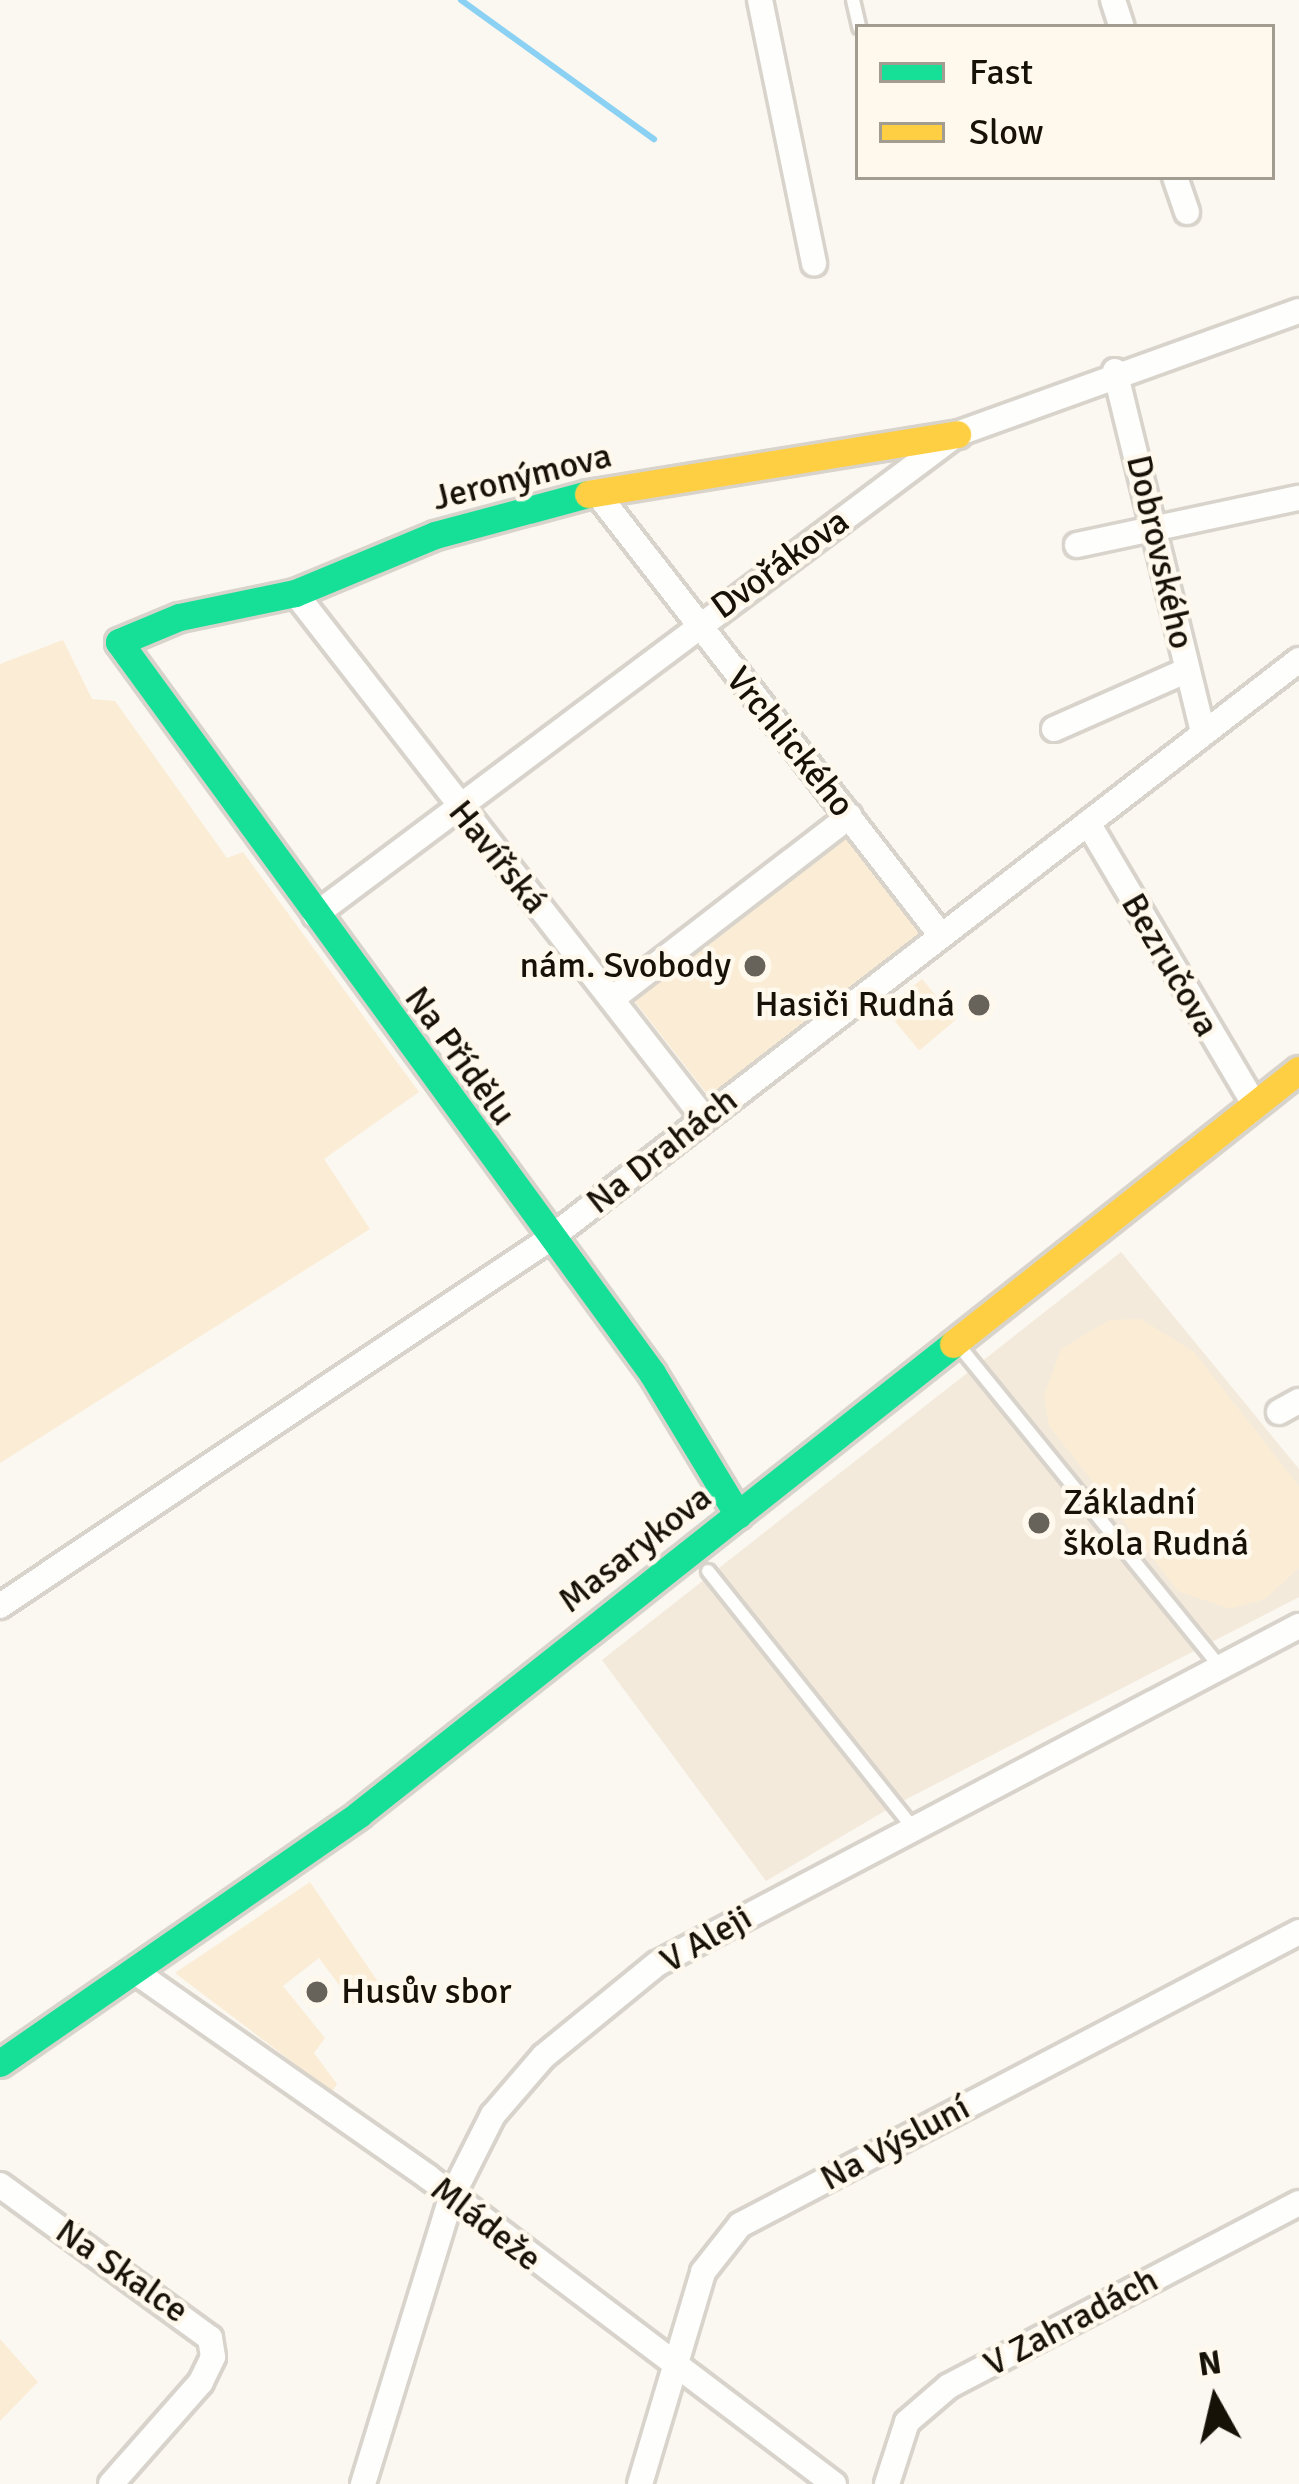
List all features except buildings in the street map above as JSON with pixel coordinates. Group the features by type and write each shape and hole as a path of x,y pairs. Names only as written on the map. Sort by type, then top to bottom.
{"street":[{"path":"760,0 814,264"},
{"path":"1176,180 1187,212"},
{"name":"Dvořákova","path":"315,915 957,434 1115,371 1299,311"},
{"name":"Dobrovského","path":"1115,371 1203,733"},
{"name":"Jeronýmova","path":"119,642 178,617 295,593 435,535 596,492 957,434"},
{"name":"Vrchlického","path":"596,492 940,934"},
{"path":"1077,545 1299,498"},
{"name":"Havířská","path":"295,593 459,810 704,1118"},
{"name":"Na Přídělu","path":"119,642 548,1240 652,1373 738,1514"},
{"name":"Na Drahách","path":"0,1606 548,1240 1299,660"},
{"path":"1054,729 1188,670"},
{"path":"612,1000 850,816"},
{"name":"Bezručova","path":"1088,823 1255,1105"},
{"name":"Masarykova","path":"0,2063 359,1814 1299,1070"},
{"name":"V Aleji","path":"363,2484 451,2198 494,2115 532,2071 641,1977 911,1826 1299,1626"},
{"name":"Na Výsluní","path":"640,2484 703,2272 740,2225 1299,1932"},
{"name":"Mládeže","path":"134,1971 451,2198 834,2484"},
{"name":"Na Skalce","path":"0,2185 210,2338 213,2357 201,2382 111,2484"},
{"name":"V Zahradách","path":"887,2484 907,2422 950,2386 1299,2203"}],"lane":[{"path":"956,1342 1220,1667"},
{"path":"708,1571 911,1826"}],"shaded area":[{"path":"63,640 92,699 115,701 227,858 243,852 419,1092 324,1159 370,1229 0,1463 0,664"},
{"name":"nám. Svobody","path":"842,833 920,933 710,1097 632,997"},
{"path":"922,979 956,1020 919,1050 885,1010"},
{"name":"Základní škola Rudná","path":"1121,1252 1299,1469 1299,1597 895,1805 766,1881 602,1660"},
{"path":"1141,1319 1194,1352 1299,1486 1299,1568 1265,1599 1230,1609 1178,1591 1049,1426 1044,1396 1061,1349 1109,1320"},
{"path":"310,1882 383,1989 354,2005 319,1958 283,1986 325,2038 314,2053 337,2084 332,2092 175,1973"},
{"path":"0,2339 38,2382 0,2421"}],"waterway":[{"path":"461,0 654,139"}],"traffic: fast":[{"path":"588,494 435,535 295,593 179,617 119,642 652,1373 738,1515"},
{"path":"0,2063 359,1814 953,1344"}],"traffic: slow":[{"path":"588,494 957,434"},
{"path":"953,1344 1299,1070"}],"place":[{"name":"nám. Svobody","path":"755,966"},
{"name":"Hasiči Rudná","path":"979,1005"},
{"name":"Základní škola Rudná","path":"1039,1523"},
{"name":"Husův sbor","path":"317,1992"}]}
